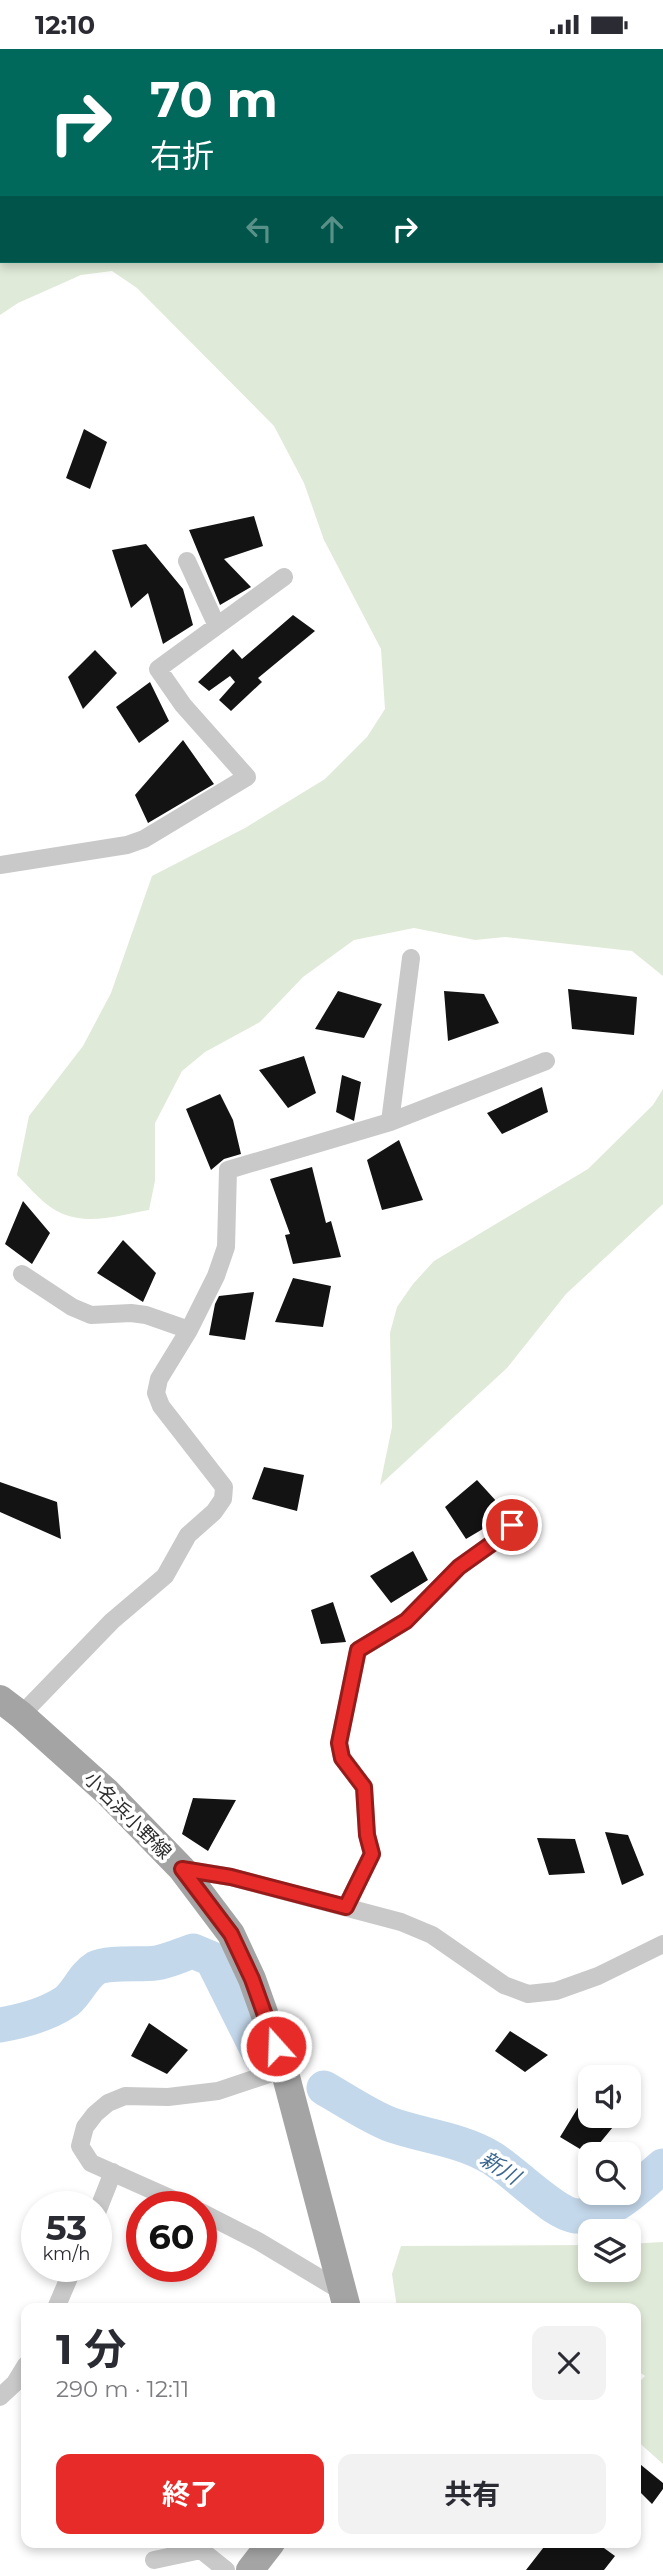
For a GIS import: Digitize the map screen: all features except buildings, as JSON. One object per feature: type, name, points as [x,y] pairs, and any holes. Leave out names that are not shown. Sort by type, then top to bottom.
[{"type":"main road","name":"小名浜小野線","points":[[11,1707],[107,1791],[182,1869],[231,1934],[252,1979],[284,2069],[345,2300]]},
{"type":"main road","points":[[250,2570],[267,2548]]},
{"type":"street","points":[[187,561],[217,625]]},
{"type":"street","points":[[0,865],[127,845],[144,839],[247,777],[183,705],[158,669],[284,577]]},
{"type":"street","points":[[390,1122],[411,958]]},
{"type":"street","points":[[11,1707],[165,1576],[188,1535],[214,1512],[223,1499],[224,1487],[161,1406],[156,1393],[159,1379],[189,1330],[216,1276],[226,1247],[228,1170],[390,1122],[546,1061]]},
{"type":"street","points":[[22,1274],[72,1307],[91,1315],[146,1315],[189,1330]]},
{"type":"street","points":[[346,1907],[372,1854],[367,1835],[364,1787],[342,1758],[339,1743],[358,1650],[406,1621],[459,1567],[494,1542],[512,1525]]},
{"type":"street","points":[[182,1869],[231,1877],[401,1921],[432,1935],[503,1985],[528,1994],[556,1991],[598,1976],[663,1944]]},
{"type":"street","points":[[155,2191],[91,2163],[80,2146],[85,2127],[108,2103],[125,2096],[168,2097],[218,2091],[284,2069]]},
{"type":"street","points":[[105,2191],[113,2172]]},
{"type":"street","points":[[217,2220],[258,2241],[345,2300]]},
{"type":"street","points":[[58,2303],[67,2282]]},
{"type":"street","points":[[0,2397],[21,2373]]},
{"type":"street","points":[[154,2560],[201,2550],[226,2570]]},
{"type":"green space","points":[[0,263],[663,263],[663,976],[632,951],[505,937],[475,940],[414,928],[354,940],[303,977],[260,1022],[205,1052],[182,1071],[155,1123],[155,1181],[149,1210],[106,1218],[73,1217],[56,1211],[44,1202],[17,1175],[29,1116],[83,1046],[111,993],[152,876],[245,828],[325,779],[367,737],[385,709],[381,649],[324,540],[304,483],[274,426],[137,288],[112,271],[81,275],[18,303],[0,315]]},
{"type":"green space","points":[[663,1089],[663,1204],[566,1294],[507,1368],[380,1485],[392,1427],[390,1333],[397,1307],[413,1284],[434,1261],[588,1169],[653,1105]]},
{"type":"green space","points":[[663,2242],[663,2464],[641,2444],[641,2380],[645,2376],[641,2373],[641,2303],[396,2303],[392,2274],[401,2246],[578,2245],[578,2282],[641,2282],[641,2243]]},
{"type":"waterway","name":"新川","points":[[0,2025],[35,2017],[59,2006],[71,1997],[96,1968],[156,1963],[193,1951],[212,1959],[261,2057]]},
{"type":"waterway","name":"新川","points":[[324,2088],[389,2124],[454,2142],[490,2157],[546,2200],[569,2214],[590,2215],[614,2205],[635,2191],[663,2166]]},
{"type":"route","points":[[276,2046],[252,1979],[231,1934],[182,1869],[231,1877],[346,1907],[372,1854],[367,1835],[364,1787],[342,1758],[339,1743],[358,1650],[406,1621],[459,1567],[494,1542],[512,1525]]}]
